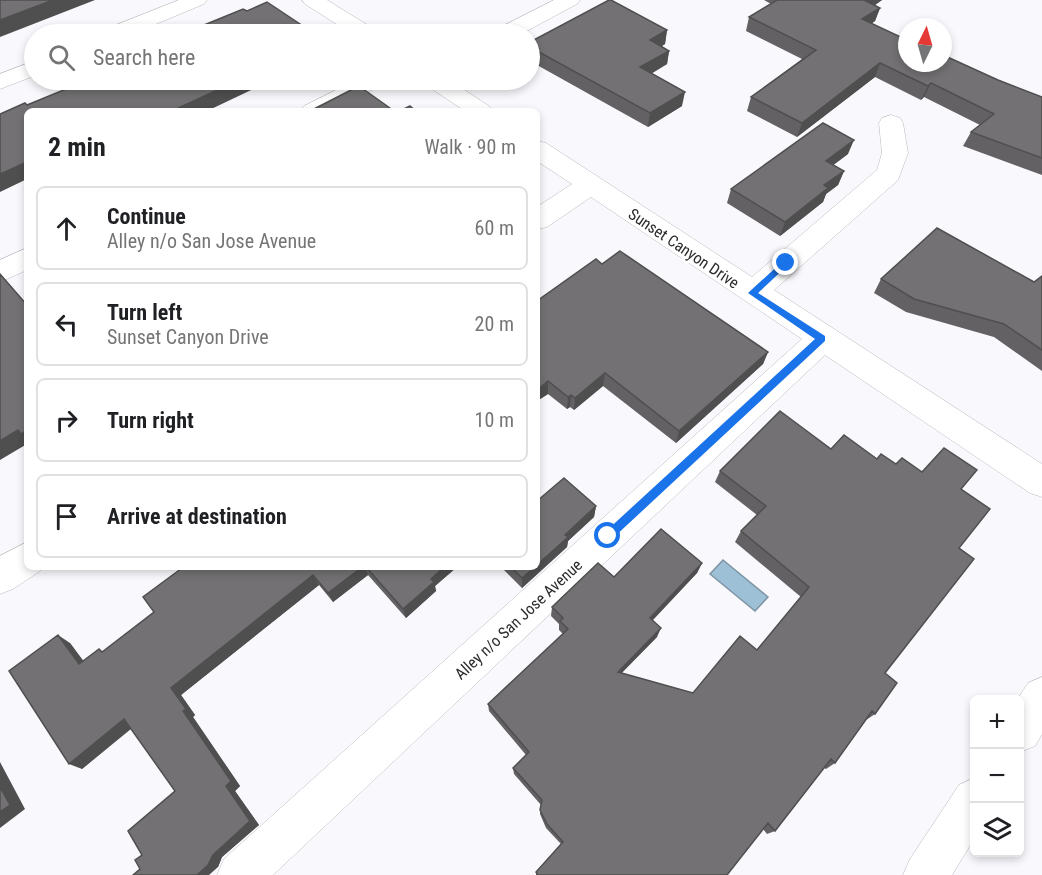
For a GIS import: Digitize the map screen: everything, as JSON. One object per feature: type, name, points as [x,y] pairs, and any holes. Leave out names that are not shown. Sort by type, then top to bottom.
[{"type":"street","points":[[138,24],[197,0]]},
{"type":"street","points":[[312,0],[350,24]]},
{"type":"street","points":[[524,24],[570,0]]},
{"type":"street","points":[[0,82],[24,72]]},
{"type":"street","points":[[318,108],[353,90]]},
{"type":"street","points":[[449,90],[476,108]]},
{"type":"street","points":[[752,293],[889,174],[895,153],[891,123]]},
{"type":"street","name":"Sunset Canyon Drive","points":[[540,151],[1042,483]]},
{"type":"street","points":[[540,218],[590,185]]},
{"type":"street","points":[[0,272],[24,260]]},
{"type":"street","name":"Alley n/o San Jose Avenue","points":[[240,875],[822,339]]},
{"type":"street","points":[[0,577],[24,561]]},
{"type":"street","points":[[1024,725],[1042,697]]},
{"type":"street","points":[[926,875],[973,803]]},
{"type":"water","points":[[723,560],[768,597],[755,611],[710,574]]},
{"type":"building","points":[[0,0],[53,0],[0,20]]},
{"type":"building","points":[[611,0],[667,30],[650,40],[669,51],[640,67],[685,92],[650,113],[540,53],[540,37]]},
{"type":"building","points":[[777,0],[868,0],[866,1],[880,8],[862,19],[898,36],[898,72],[880,63],[802,123],[751,97],[816,50],[749,17]]},
{"type":"building","points":[[267,2],[300,24],[206,24],[243,9],[247,11]]},
{"type":"building","points":[[952,59],[1042,97],[1042,158],[971,132],[994,114],[931,83],[928,86],[899,72],[952,72]]},
{"type":"building","points":[[64,90],[217,90],[178,108],[24,108],[24,163],[0,174],[0,114],[25,103],[27,105]]},
{"type":"building","points":[[351,90],[365,90],[390,108],[316,108]]},
{"type":"building","points":[[823,123],[854,140],[826,161],[844,171],[824,185],[828,188],[785,222],[731,189]]},
{"type":"building","points":[[937,228],[1034,282],[1042,276],[1042,350],[1004,324],[914,299],[881,279]]},
{"type":"building","points":[[620,251],[768,352],[679,431],[605,373],[575,398],[571,395],[568,397],[548,381],[540,388],[540,299],[596,259],[602,264]]},
{"type":"building","points":[[0,274],[24,302],[24,432],[21,434],[18,430],[0,441]]},
{"type":"building","points":[[780,411],[831,449],[844,435],[877,459],[881,454],[896,464],[902,458],[922,472],[944,448],[977,470],[961,489],[990,509],[959,548],[974,559],[885,673],[897,683],[875,714],[872,711],[835,763],[831,759],[775,831],[768,823],[727,875],[538,875],[536,872],[563,842],[547,824],[540,810],[542,800],[513,768],[529,752],[488,704],[568,629],[560,621],[563,618],[552,607],[598,563],[614,577],[661,529],[702,563],[650,618],[661,628],[618,672],[693,693],[740,636],[757,650],[809,587],[741,531],[766,506],[720,471]]},
{"type":"building","points":[[564,478],[596,506],[565,535],[568,537],[540,562],[540,498]]},
{"type":"building","points":[[179,570],[358,570],[328,593],[313,575],[171,688],[186,709],[183,711],[231,781],[226,786],[250,821],[213,855],[208,865],[197,875],[133,875],[140,869],[135,860],[142,855],[128,831],[175,791],[124,719],[69,764],[9,671],[58,635],[79,664],[99,649],[102,652],[154,612],[143,597]]},
{"type":"building","points":[[369,570],[441,570],[431,579],[434,582],[403,609]]},
{"type":"building","points":[[514,570],[531,570],[522,578]]},
{"type":"building","points":[[0,787],[10,805],[0,812]]},
{"type":"route","points":[[608,536],[822,339],[752,293],[786,263]]}]
